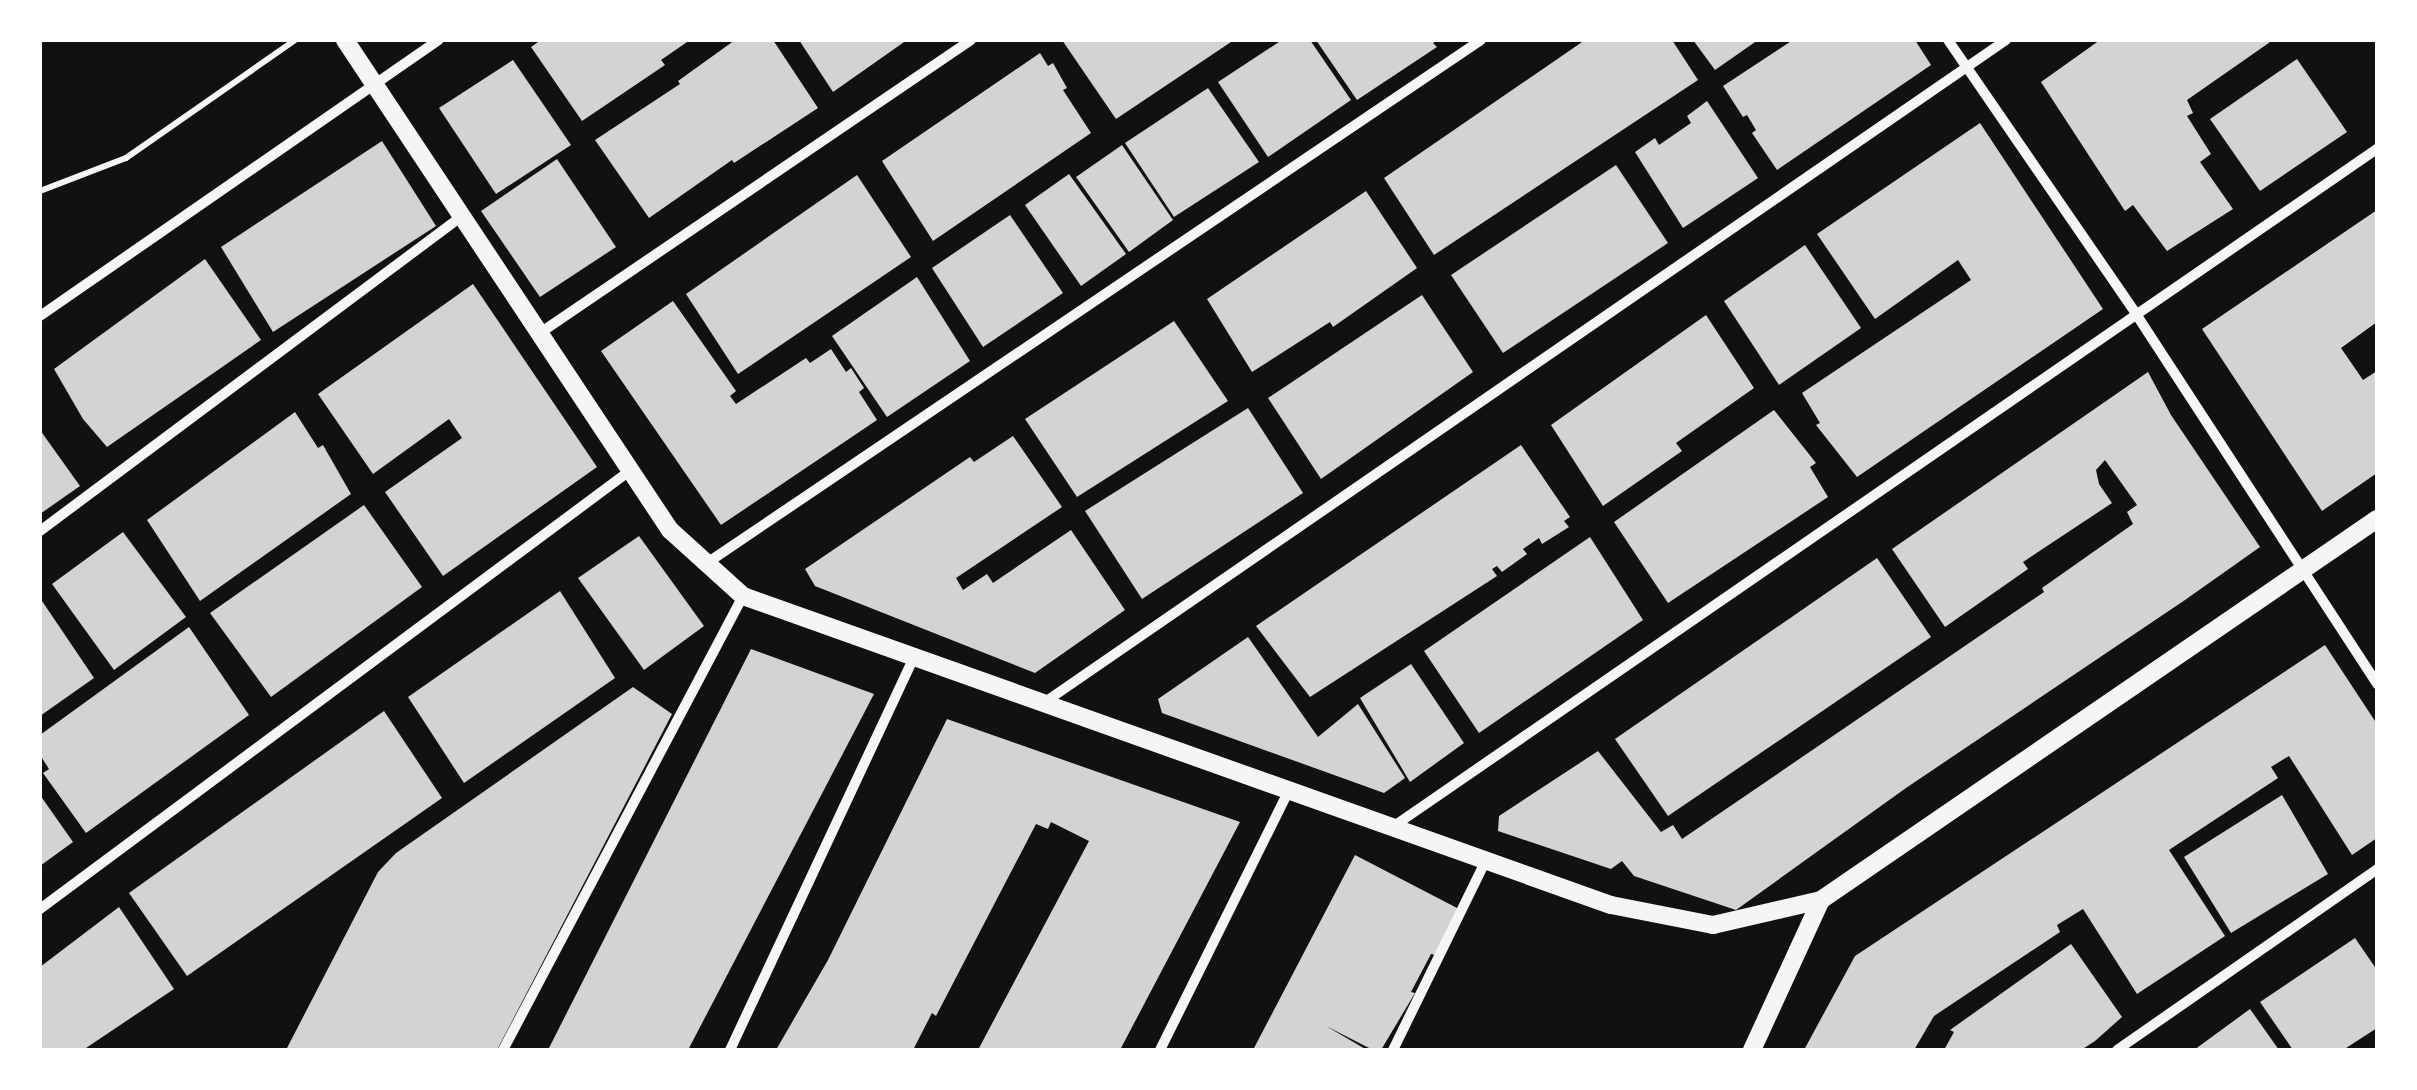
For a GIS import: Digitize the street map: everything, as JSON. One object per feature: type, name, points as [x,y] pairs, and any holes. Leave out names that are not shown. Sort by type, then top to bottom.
[{"type":"street","points":[[345,40],[670,530],[743,596],[1611,904],[1714,924],[1821,900],[2377,519]]},
{"type":"street","points":[[40,316],[439,40]]},
{"type":"street","points":[[540,333],[971,40]]},
{"type":"street","points":[[707,563],[1481,40]]},
{"type":"street","points":[[1948,40],[2136,314],[2377,684]]},
{"type":"street","points":[[1044,703],[2006,40]]},
{"type":"street","points":[[1393,827],[2377,149]]},
{"type":"street","points":[[40,530],[462,216]]},
{"type":"street","points":[[40,908],[631,470]]},
{"type":"street","points":[[503,1050],[743,596]]},
{"type":"street","points":[[730,1050],[914,656]]},
{"type":"street","points":[[1160,1050],[1290,790]]},
{"type":"street","points":[[1393,1050],[1486,860]]},
{"type":"street","points":[[2118,1050],[2377,869]]},
{"type":"street","points":[[1752,1050],[1821,900]]},
{"type":"path","points":[[40,191],[126,158],[295,40]]},
{"type":"building","points":[[541,40],[690,40],[661,60],[665,65],[582,121],[531,47]]},
{"type":"building","points":[[735,40],[773,40],[818,108],[734,163],[732,160],[649,218],[595,140],[680,84],[678,81]]},
{"type":"building","points":[[799,40],[907,40],[833,92]]},
{"type":"building","points":[[1062,40],[1234,40],[1116,119]]},
{"type":"building","points":[[1282,40],[1310,40],[1351,100],[1268,157],[1218,82]]},
{"type":"building","points":[[1316,40],[1438,40],[1433,43],[1437,47],[1357,100]]},
{"type":"building","points":[[1585,40],[1672,40],[1698,80],[1434,255],[1384,178]]},
{"type":"building","points":[[1693,40],[1758,40],[1715,70]]},
{"type":"building","points":[[1793,40],[1915,40],[1931,65],[1777,170],[1752,133],[1756,130],[1747,115],[1743,117],[1723,86]]},
{"type":"building","points":[[2100,40],[2273,40],[2187,100],[2193,113],[2187,116],[2211,154],[2200,162],[2233,209],[2167,251],[2133,205],[2125,211],[2041,82]]},
{"type":"building","points":[[1040,53],[1048,66],[1053,63],[1067,88],[1063,90],[1091,133],[933,241],[882,161]]},
{"type":"building","points":[[2297,59],[2347,132],[2260,191],[2210,119]]},
{"type":"building","points":[[513,60],[571,145],[496,194],[439,108]]},
{"type":"building","points":[[1208,88],[1259,162],[1174,217],[1125,143]]},
{"type":"building","points":[[1707,101],[1758,178],[1683,228],[1635,152],[1655,138],[1659,145],[1691,123],[1687,116]]},
{"type":"building","points":[[1980,123],[2103,309],[1857,477],[1816,425],[1820,423],[1802,393],[1971,280],[1958,260],[1875,319],[1817,234]]},
{"type":"building","points":[[382,141],[436,226],[273,332],[221,247]]},
{"type":"building","points":[[1122,145],[1173,220],[1129,252],[1076,177]]},
{"type":"building","points":[[557,159],[616,247],[540,297],[481,211]]},
{"type":"building","points":[[1616,165],[1668,243],[1503,353],[1451,275]]},
{"type":"building","points":[[1069,174],[1126,254],[1081,286],[1025,205]]},
{"type":"building","points":[[857,175],[911,257],[738,374],[686,294]]},
{"type":"building","points":[[1366,191],[1417,268],[1333,327],[1330,322],[1252,372],[1207,299]]},
{"type":"building","points":[[2377,210],[2377,322],[2341,348],[2363,380],[2377,371],[2377,473],[2322,511],[2202,329]]},
{"type":"building","points":[[1010,215],[1063,293],[983,347],[932,268]]},
{"type":"building","points":[[1805,245],[1861,328],[1779,385],[1724,301]]},
{"type":"building","points":[[205,259],[261,340],[107,447],[83,419],[54,369]]},
{"type":"building","points":[[917,277],[970,361],[887,417],[832,336]]},
{"type":"building","points":[[473,284],[597,467],[443,576],[385,492],[462,438],[449,419],[373,474],[318,394]]},
{"type":"building","points":[[1422,295],[1473,372],[1321,479],[1268,398]]},
{"type":"building","points":[[673,301],[736,391],[730,396],[736,404],[806,358],[810,363],[831,349],[846,372],[851,368],[864,388],[859,392],[877,420],[721,525],[601,351]]},
{"type":"building","points":[[1706,315],[1754,388],[1676,443],[1682,451],[1603,506],[1551,425]]},
{"type":"building","points":[[1174,321],[1228,401],[1077,497],[1025,419]]},
{"type":"building","points":[[2148,372],[2171,415],[2260,547],[2185,600],[1906,788],[1736,910],[1634,876],[1622,861],[1611,869],[1498,831],[1499,816],[1598,751],[1661,832],[1673,825],[1682,839],[2044,592],[2042,588],[2133,524],[2127,512],[2137,505],[2105,460],[2096,470],[2099,484],[2112,503],[2023,562],[2028,569],[1945,627],[1892,549]]},
{"type":"building","points":[[1248,408],[1303,493],[1142,599],[1085,511]]},
{"type":"building","points":[[1774,410],[1816,463],[1810,467],[1828,497],[1668,603],[1614,522]]},
{"type":"building","points":[[295,412],[318,448],[323,445],[351,494],[200,601],[147,520]]},
{"type":"building","points":[[40,430],[80,486],[40,514]]},
{"type":"building","points":[[1013,436],[1062,507],[956,578],[963,590],[987,574],[993,583],[1071,530],[1125,610],[1035,673],[815,586],[805,569],[970,457],[974,462]]},
{"type":"building","points":[[1521,445],[1570,517],[1564,521],[1569,527],[1542,544],[1539,538],[1523,549],[1527,554],[1502,572],[1497,566],[1492,569],[1497,576],[1310,697],[1256,626]]},
{"type":"building","points":[[364,505],[422,587],[271,697],[210,613]]},
{"type":"building","points":[[123,532],[186,617],[114,670],[52,584]]},
{"type":"building","points":[[639,536],[704,626],[644,670],[578,578]]},
{"type":"building","points":[[1590,537],[1643,620],[1479,733],[1424,651]]},
{"type":"building","points":[[1877,558],[1931,637],[1668,816],[1615,739]]},
{"type":"building","points":[[560,591],[615,678],[464,783],[408,697]]},
{"type":"building","points":[[40,598],[94,678],[40,716]]},
{"type":"building","points":[[189,627],[249,715],[86,833],[43,773],[49,769],[40,755],[40,735]]},
{"type":"building","points":[[1248,637],[1318,737],[1358,704],[1405,778],[1384,793],[1162,713],[1158,699]]},
{"type":"building","points":[[2325,645],[2377,724],[2377,838],[2352,855],[2289,756],[2271,767],[2278,778],[2169,850],[2225,936],[2137,994],[2083,909],[2057,925],[2060,932],[1934,1016],[1914,1050],[1804,1050],[1855,956]]},
{"type":"building","points":[[751,649],[874,694],[688,1050],[548,1050]]},
{"type":"building","points":[[1411,664],[1464,743],[1410,782],[1360,698]]},
{"type":"building","points":[[633,687],[672,714],[497,1050],[286,1050],[378,872],[396,853]]},
{"type":"building","points":[[384,711],[442,798],[187,976],[129,893]]},
{"type":"building","points":[[947,719],[1240,822],[1120,1050],[978,1050],[1089,841],[1051,822],[1048,829],[1036,824],[936,1016],[932,1013],[913,1050],[776,1050],[828,960]]},
{"type":"building","points":[[40,795],[73,842],[40,866]]},
{"type":"building","points":[[2282,795],[2328,874],[2231,933],[2184,857]]},
{"type":"building","points":[[1355,855],[1459,909],[1435,955],[1431,954],[1411,992],[1415,993],[1381,1050],[1373,1050],[1326,1026],[1367,1050],[1253,1050]]},
{"type":"building","points":[[119,907],[174,989],[83,1050],[40,1050],[40,967]]},
{"type":"building","points":[[2355,938],[2377,970],[2377,1028],[2343,1050],[2293,1050],[2260,1002]]},
{"type":"building","points":[[2071,944],[2122,1017],[2095,1041],[2081,1050],[1944,1050],[1954,1032],[1950,1030]]},
{"type":"building","points":[[2250,1009],[2279,1050],[2194,1050]]}]
